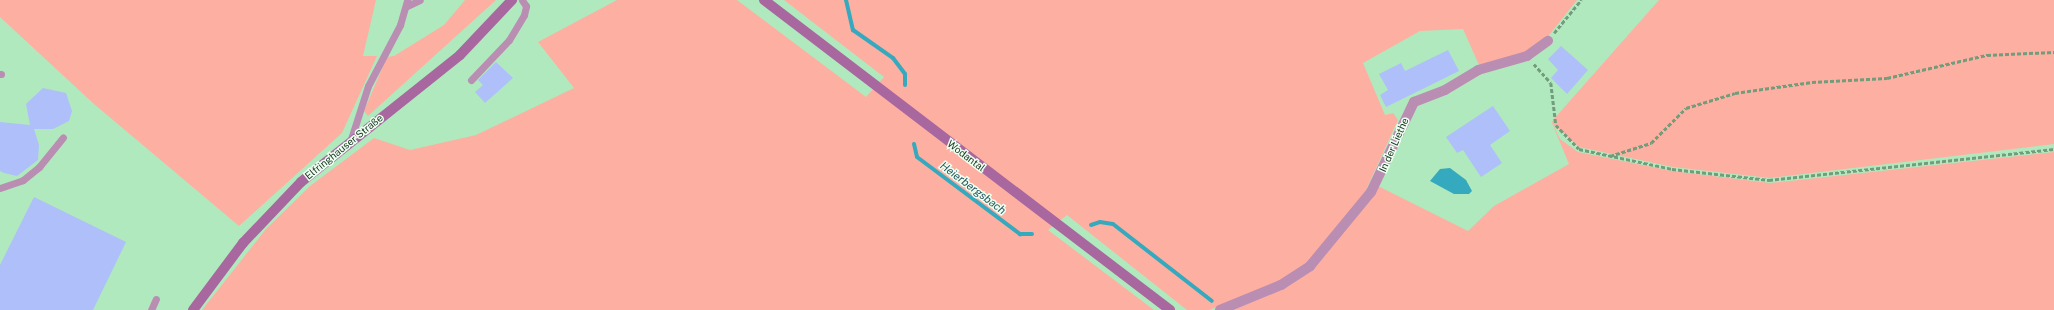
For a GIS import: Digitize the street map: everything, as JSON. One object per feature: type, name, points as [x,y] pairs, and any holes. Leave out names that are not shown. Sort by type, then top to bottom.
[{"type":"main road","name":"Elfringhauser Straße","points":[[193,310],[243,243],[276,207],[350,143],[460,55],[512,0]]},
{"type":"main road","name":"Wodantal","points":[[764,0],[1170,310]]},
{"type":"street","name":"In der Liethe","points":[[1220,310],[1281,285],[1310,266],[1371,192],[1414,102],[1445,90],[1478,70],[1528,56],[1548,41]]},
{"type":"lane","points":[[350,143],[368,86],[407,3],[420,0]]},
{"type":"lane","points":[[471,80],[509,40],[524,15],[526,6],[522,0]]},
{"type":"lane","points":[[0,188],[23,180],[39,167],[63,137]]},
{"type":"lane","points":[[151,310],[156,299]]},
{"type":"path","points":[[1548,41],[1581,0]]},
{"type":"path","points":[[1609,156],[1651,143],[1686,108],[1735,93],[1812,82],[1887,78],[1987,55],[2054,52]]},
{"type":"path","points":[[1528,56],[1550,83],[1556,125],[1565,139],[1579,149],[1672,170],[1770,180],[2054,149]]},
{"type":"shaded area","points":[[0,0],[376,0],[363,56],[377,56],[342,133],[239,226],[94,104],[0,17]]},
{"type":"shaded area","points":[[465,0],[496,0],[368,116],[364,111],[387,57],[394,56],[444,25]]},
{"type":"shaded area","points":[[617,0],[737,0],[866,97],[884,77],[784,0],[1577,0],[1546,39],[1526,53],[1479,65],[1463,29],[1420,31],[1363,63],[1385,115],[1393,113],[1398,120],[1361,201],[1306,264],[1282,281],[1209,310],[1187,310],[1067,215],[1048,230],[1154,310],[202,310],[266,229],[310,186],[374,138],[410,150],[476,135],[574,88],[538,42]]},
{"type":"shaded area","points":[[1659,0],[2054,0],[2054,144],[1770,178],[1673,167],[1579,147],[1553,124],[1560,139],[1578,152],[1672,171],[1770,183],[2054,152],[2054,310],[1231,310],[1285,286],[1378,186],[1468,231],[1494,206],[1569,164],[1552,123],[1553,120]]},
{"type":"water","points":[[1450,168],[1466,180],[1472,191],[1469,194],[1454,194],[1430,181],[1440,169]]},
{"type":"building","points":[[1561,46],[1588,70],[1567,94],[1551,78],[1558,70],[1548,59]]},
{"type":"building","points":[[1448,50],[1459,71],[1386,107],[1380,95],[1388,90],[1379,74],[1401,63],[1405,71]]},
{"type":"building","points":[[496,62],[513,78],[485,103],[475,92],[483,85],[478,80]]},
{"type":"building","points":[[43,88],[66,93],[72,111],[69,121],[53,129],[34,129],[39,145],[38,160],[17,176],[4,173],[0,171],[0,122],[30,125],[26,104]]},
{"type":"building","points":[[1493,106],[1510,131],[1490,145],[1502,163],[1481,177],[1463,150],[1457,153],[1446,137]]},
{"type":"building","points":[[34,197],[126,242],[93,310],[0,310],[0,265]]},
{"type":"waterway","name":"Heierbergsbach","points":[[846,0],[853,30],[893,58],[905,74],[905,85]]},
{"type":"waterway","name":"Heierbergsbach","points":[[914,144],[917,157],[1020,234],[1032,234]]},
{"type":"waterway","name":"Heierbergsbach","points":[[1091,225],[1100,222],[1113,224],[1212,301]]}]
